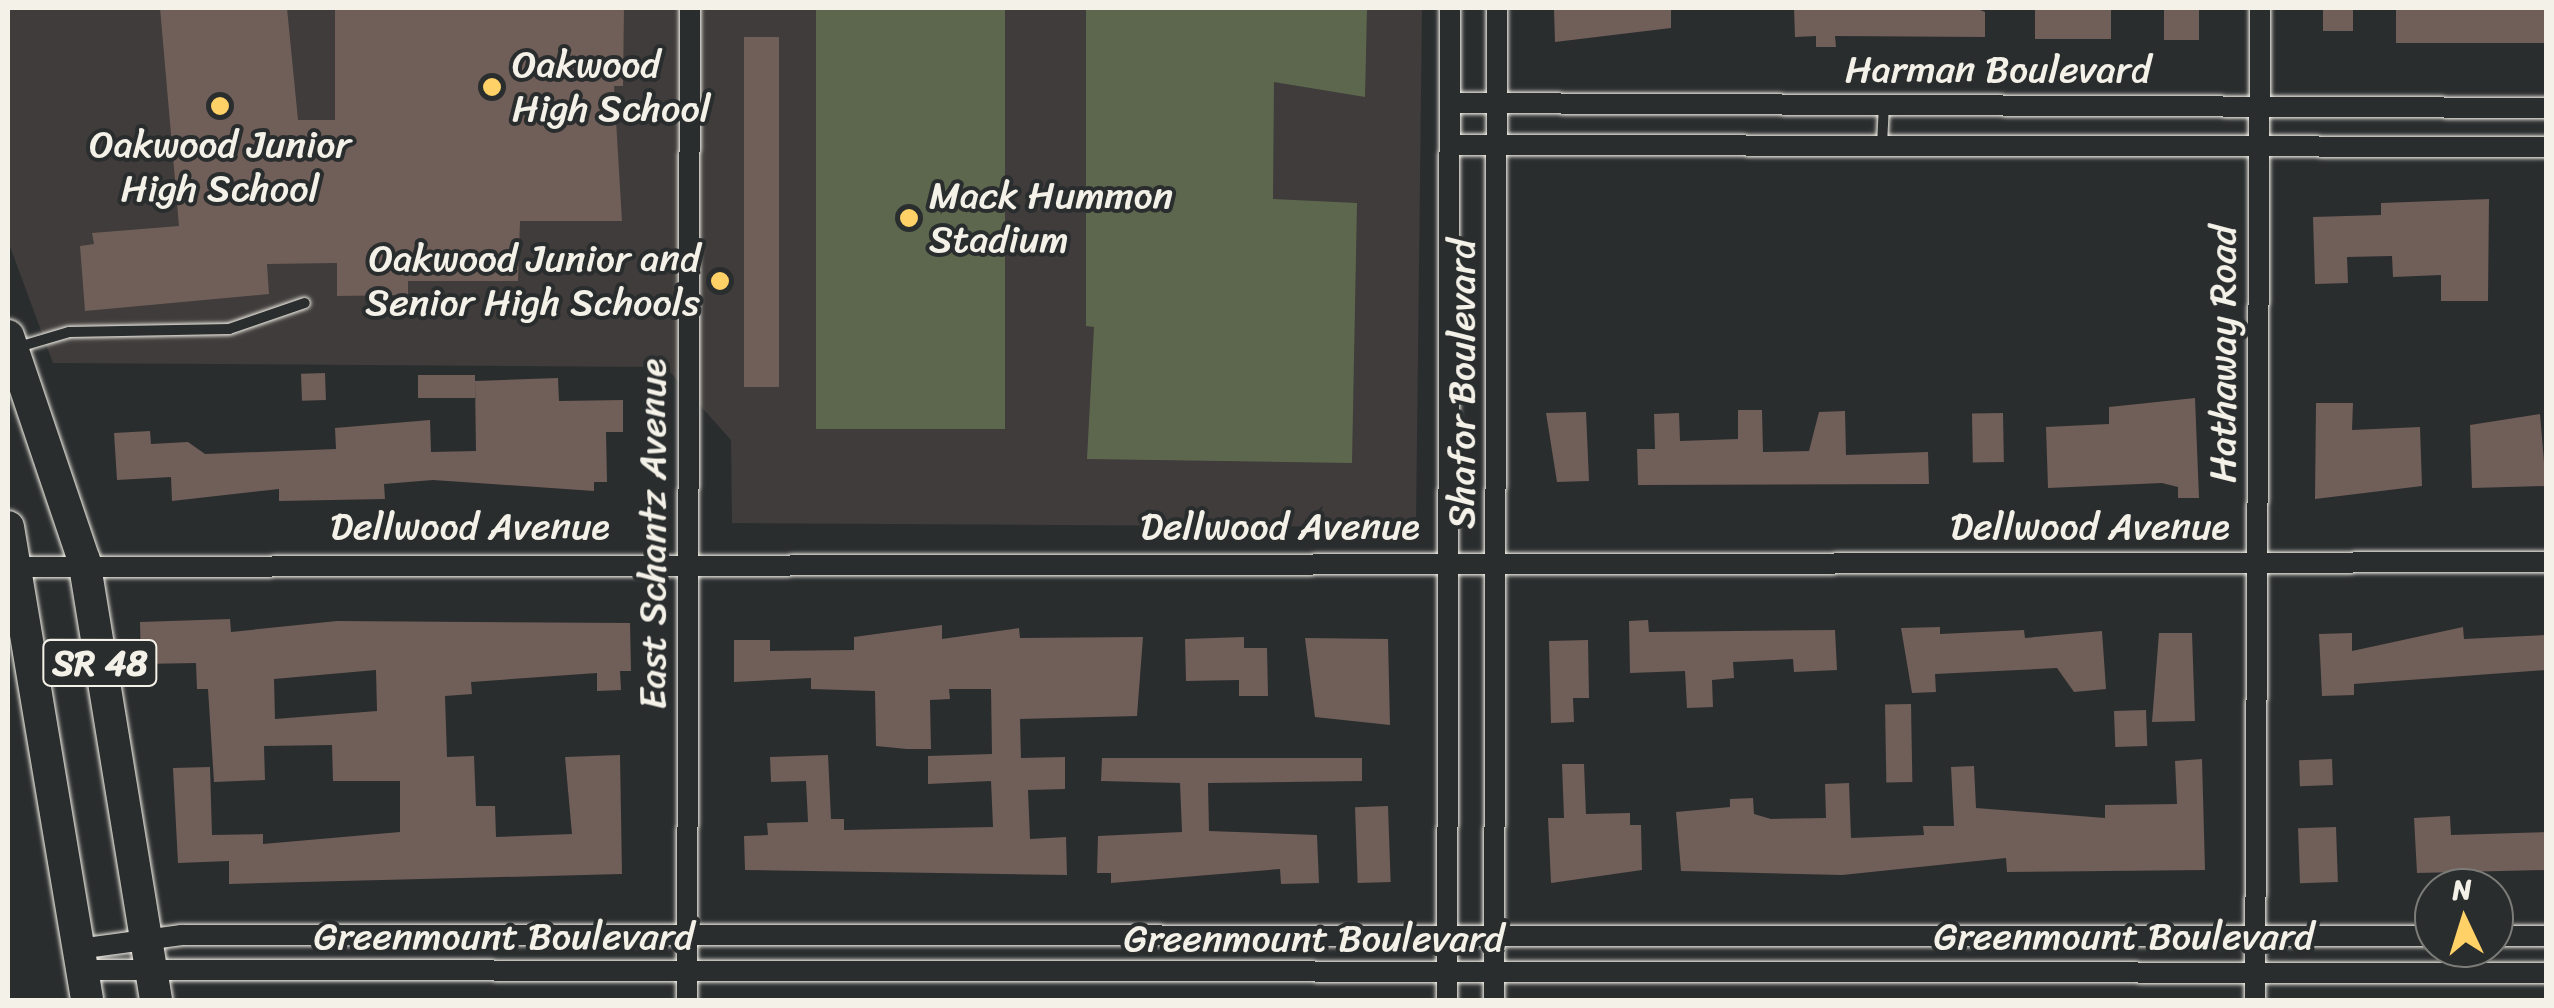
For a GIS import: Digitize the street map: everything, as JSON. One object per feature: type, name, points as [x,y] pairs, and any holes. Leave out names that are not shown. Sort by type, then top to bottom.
[{"type":"main road","name":"SR 48","points":[[11,342],[84,560],[156,1000]]},
{"type":"main road","name":"SR 48","points":[[8,527],[82,974]]},
{"type":"street","name":"East Schantz Avenue","points":[[687,1000],[690,8]]},
{"type":"street","name":"Shafor Boulevard","points":[[1448,1000],[1450,8]]},
{"type":"street","name":"Shafor Boulevard","points":[[1494,1000],[1498,8]]},
{"type":"street","name":"Hathaway Road","points":[[2255,1000],[2260,8]]},
{"type":"street","name":"Harman Boulevard","points":[[1450,102],[2546,108]]},
{"type":"street","name":"Harman Boulevard","points":[[1450,146],[2546,147]]},
{"type":"street","name":"Dellwood Avenue","points":[[14,567],[84,560],[2546,562]]},
{"type":"street","name":"Greenmount Boulevard","points":[[82,974],[147,953],[688,939],[2414,936]]},
{"type":"street","points":[[2514,936],[2546,936]]},
{"type":"street","name":"Greenmount Boulevard","points":[[82,974],[147,953],[688,972],[2546,973]]},
{"type":"lane","points":[[1882,146],[1884,104]]},
{"type":"lane","points":[[11,342],[69,332],[229,329],[305,303]]},
{"type":"shaded area","name":"Oakwood Junior and Senior High Schools","points":[[8,8],[1422,8],[1416,527],[732,523],[731,440],[671,373],[653,367],[53,363],[8,241]]},
{"type":"green space","name":"Mack Hummon Stadium","points":[[816,8],[1005,8],[1005,429],[816,429]]},
{"type":"green space","points":[[1086,8],[1367,8],[1365,97],[1274,82],[1273,199],[1357,203],[1352,463],[1087,459],[1094,327],[1086,326]]},
{"type":"building","points":[[160,8],[287,8],[298,120],[335,120],[335,8],[624,8],[623,86],[614,86],[622,221],[520,221],[518,281],[408,281],[408,295],[337,296],[337,263],[267,264],[269,294],[85,311],[80,246],[94,244],[92,233],[179,226]]},
{"type":"building","points":[[1671,8],[1671,28],[1555,42],[1554,9]]},
{"type":"building","points":[[1794,8],[1975,8],[1985,12],[1985,37],[1835,36],[1836,47],[1816,47],[1816,36],[1795,37]]},
{"type":"building","points":[[2035,8],[2111,8],[2111,39],[2035,39]]},
{"type":"building","points":[[2164,8],[2199,8],[2199,40],[2164,40]]},
{"type":"building","points":[[2323,8],[2353,8],[2353,31],[2323,31]]},
{"type":"building","points":[[2396,8],[2546,8],[2546,43],[2396,43]]},
{"type":"building","points":[[744,37],[779,37],[779,387],[744,387]]},
{"type":"building","points":[[2489,199],[2488,301],[2441,301],[2441,275],[2393,277],[2392,256],[2347,257],[2348,283],[2315,284],[2313,217],[2381,215],[2381,203]]},
{"type":"building","points":[[325,373],[326,400],[302,401],[301,374]]},
{"type":"building","points":[[418,375],[475,375],[475,398],[418,398]]},
{"type":"building","points":[[558,378],[559,401],[623,400],[623,432],[606,432],[607,482],[594,482],[594,491],[433,480],[384,484],[385,499],[279,501],[279,489],[172,501],[171,477],[117,480],[114,433],[150,431],[151,444],[188,442],[205,454],[336,449],[335,428],[430,420],[431,452],[476,451],[475,381]]},
{"type":"building","points":[[2195,398],[2199,498],[2178,498],[2178,487],[2162,483],[2048,488],[2046,427],[2109,424],[2109,407]]},
{"type":"building","points":[[2316,403],[2353,403],[2352,430],[2420,427],[2422,486],[2315,499]]},
{"type":"building","points":[[1738,410],[1762,410],[1763,452],[1809,451],[1819,412],[1845,411],[1846,455],[1928,452],[1929,484],[1638,485],[1637,449],[1655,449],[1654,414],[1679,413],[1680,441],[1738,439]]},
{"type":"building","points":[[1586,412],[1589,481],[1557,482],[1546,413]]},
{"type":"building","points":[[2003,413],[2004,462],[1973,463],[1972,414]]},
{"type":"building","points":[[2540,414],[2546,486],[2472,488],[2470,425]]},
{"type":"building","points":[[230,619],[231,632],[337,621],[630,623],[631,671],[620,671],[621,690],[597,691],[597,673],[471,682],[472,694],[445,696],[447,757],[474,756],[476,806],[495,806],[496,837],[572,834],[565,757],[620,755],[622,874],[229,884],[229,861],[178,863],[173,768],[210,767],[212,835],[263,834],[263,844],[400,832],[400,781],[333,781],[332,745],[264,746],[265,780],[214,782],[208,689],[197,689],[196,663],[141,664],[140,622]],"holes":[[[376,670],[377,711],[275,719],[274,679]]]},
{"type":"building","points":[[1648,620],[1649,632],[1835,630],[1837,670],[1794,672],[1793,659],[1733,662],[1734,678],[1712,680],[1713,707],[1687,708],[1685,671],[1630,673],[1629,621]]},
{"type":"building","points":[[942,625],[942,639],[1019,628],[1020,638],[1143,637],[1137,716],[1020,719],[1021,758],[1065,757],[1065,789],[1028,790],[1030,839],[1066,837],[1067,875],[745,870],[744,836],[768,835],[767,823],[808,822],[806,781],[771,782],[770,757],[828,755],[831,819],[844,819],[844,830],[993,827],[991,781],[928,784],[928,756],[992,754],[991,689],[949,689],[950,699],[930,700],[931,749],[907,749],[876,746],[875,691],[811,689],[811,678],[734,682],[734,640],[770,640],[770,651],[854,650],[854,637]]},
{"type":"building","points":[[1940,627],[1940,634],[2024,630],[2025,638],[2102,631],[2106,689],[2074,692],[2057,668],[1935,674],[1936,692],[1912,693],[1901,628]]},
{"type":"building","points":[[2463,627],[2464,639],[2546,635],[2546,670],[2354,684],[2354,695],[2322,696],[2319,634],[2352,633],[2352,651]]},
{"type":"building","points":[[2159,633],[2192,633],[2195,721],[2152,722]]},
{"type":"building","points":[[1244,637],[1244,648],[1267,648],[1268,696],[1239,696],[1239,680],[1186,681],[1185,639]]},
{"type":"building","points":[[1305,638],[1388,639],[1390,725],[1315,717]]},
{"type":"building","points":[[1588,640],[1589,698],[1573,698],[1574,722],[1551,723],[1549,641]]},
{"type":"building","points":[[1885,704],[1911,704],[1912,782],[1886,782]]},
{"type":"building","points":[[2146,710],[2147,746],[2115,747],[2114,711]]},
{"type":"building","points":[[1102,758],[1362,758],[1362,781],[1208,783],[1209,831],[1317,835],[1319,883],[1281,884],[1280,869],[1111,883],[1111,873],[1097,873],[1098,836],[1182,832],[1180,783],[1101,781]]},
{"type":"building","points":[[2202,759],[2205,870],[2007,872],[2006,858],[1842,875],[1681,871],[1676,812],[1730,807],[1730,799],[1753,798],[1754,814],[1771,819],[1826,818],[1825,784],[1849,783],[1851,838],[1924,835],[1923,826],[1954,826],[1951,767],[1974,766],[1976,808],[2105,818],[2105,805],[2177,804],[2175,761]]},
{"type":"building","points":[[2332,759],[2333,785],[2300,786],[2299,760]]},
{"type":"building","points":[[1562,764],[1584,764],[1586,814],[1630,813],[1630,825],[1641,825],[1642,870],[1551,883],[1548,818],[1564,818]]},
{"type":"building","points":[[1388,806],[1391,882],[1358,883],[1355,807]]},
{"type":"building","points":[[2450,816],[2451,835],[2546,832],[2546,870],[2417,868],[2414,818]]},
{"type":"building","points":[[2336,827],[2338,882],[2300,883],[2298,828]]},
{"type":"place","name":"Oakwood High School","points":[[492,87]]},
{"type":"place","name":"Oakwood Junior High School","points":[[220,106]]},
{"type":"place","name":"Mack Hummon Stadium","points":[[909,218]]},
{"type":"place","name":"Oakwood Junior and Senior High Schools","points":[[720,281]]}]
